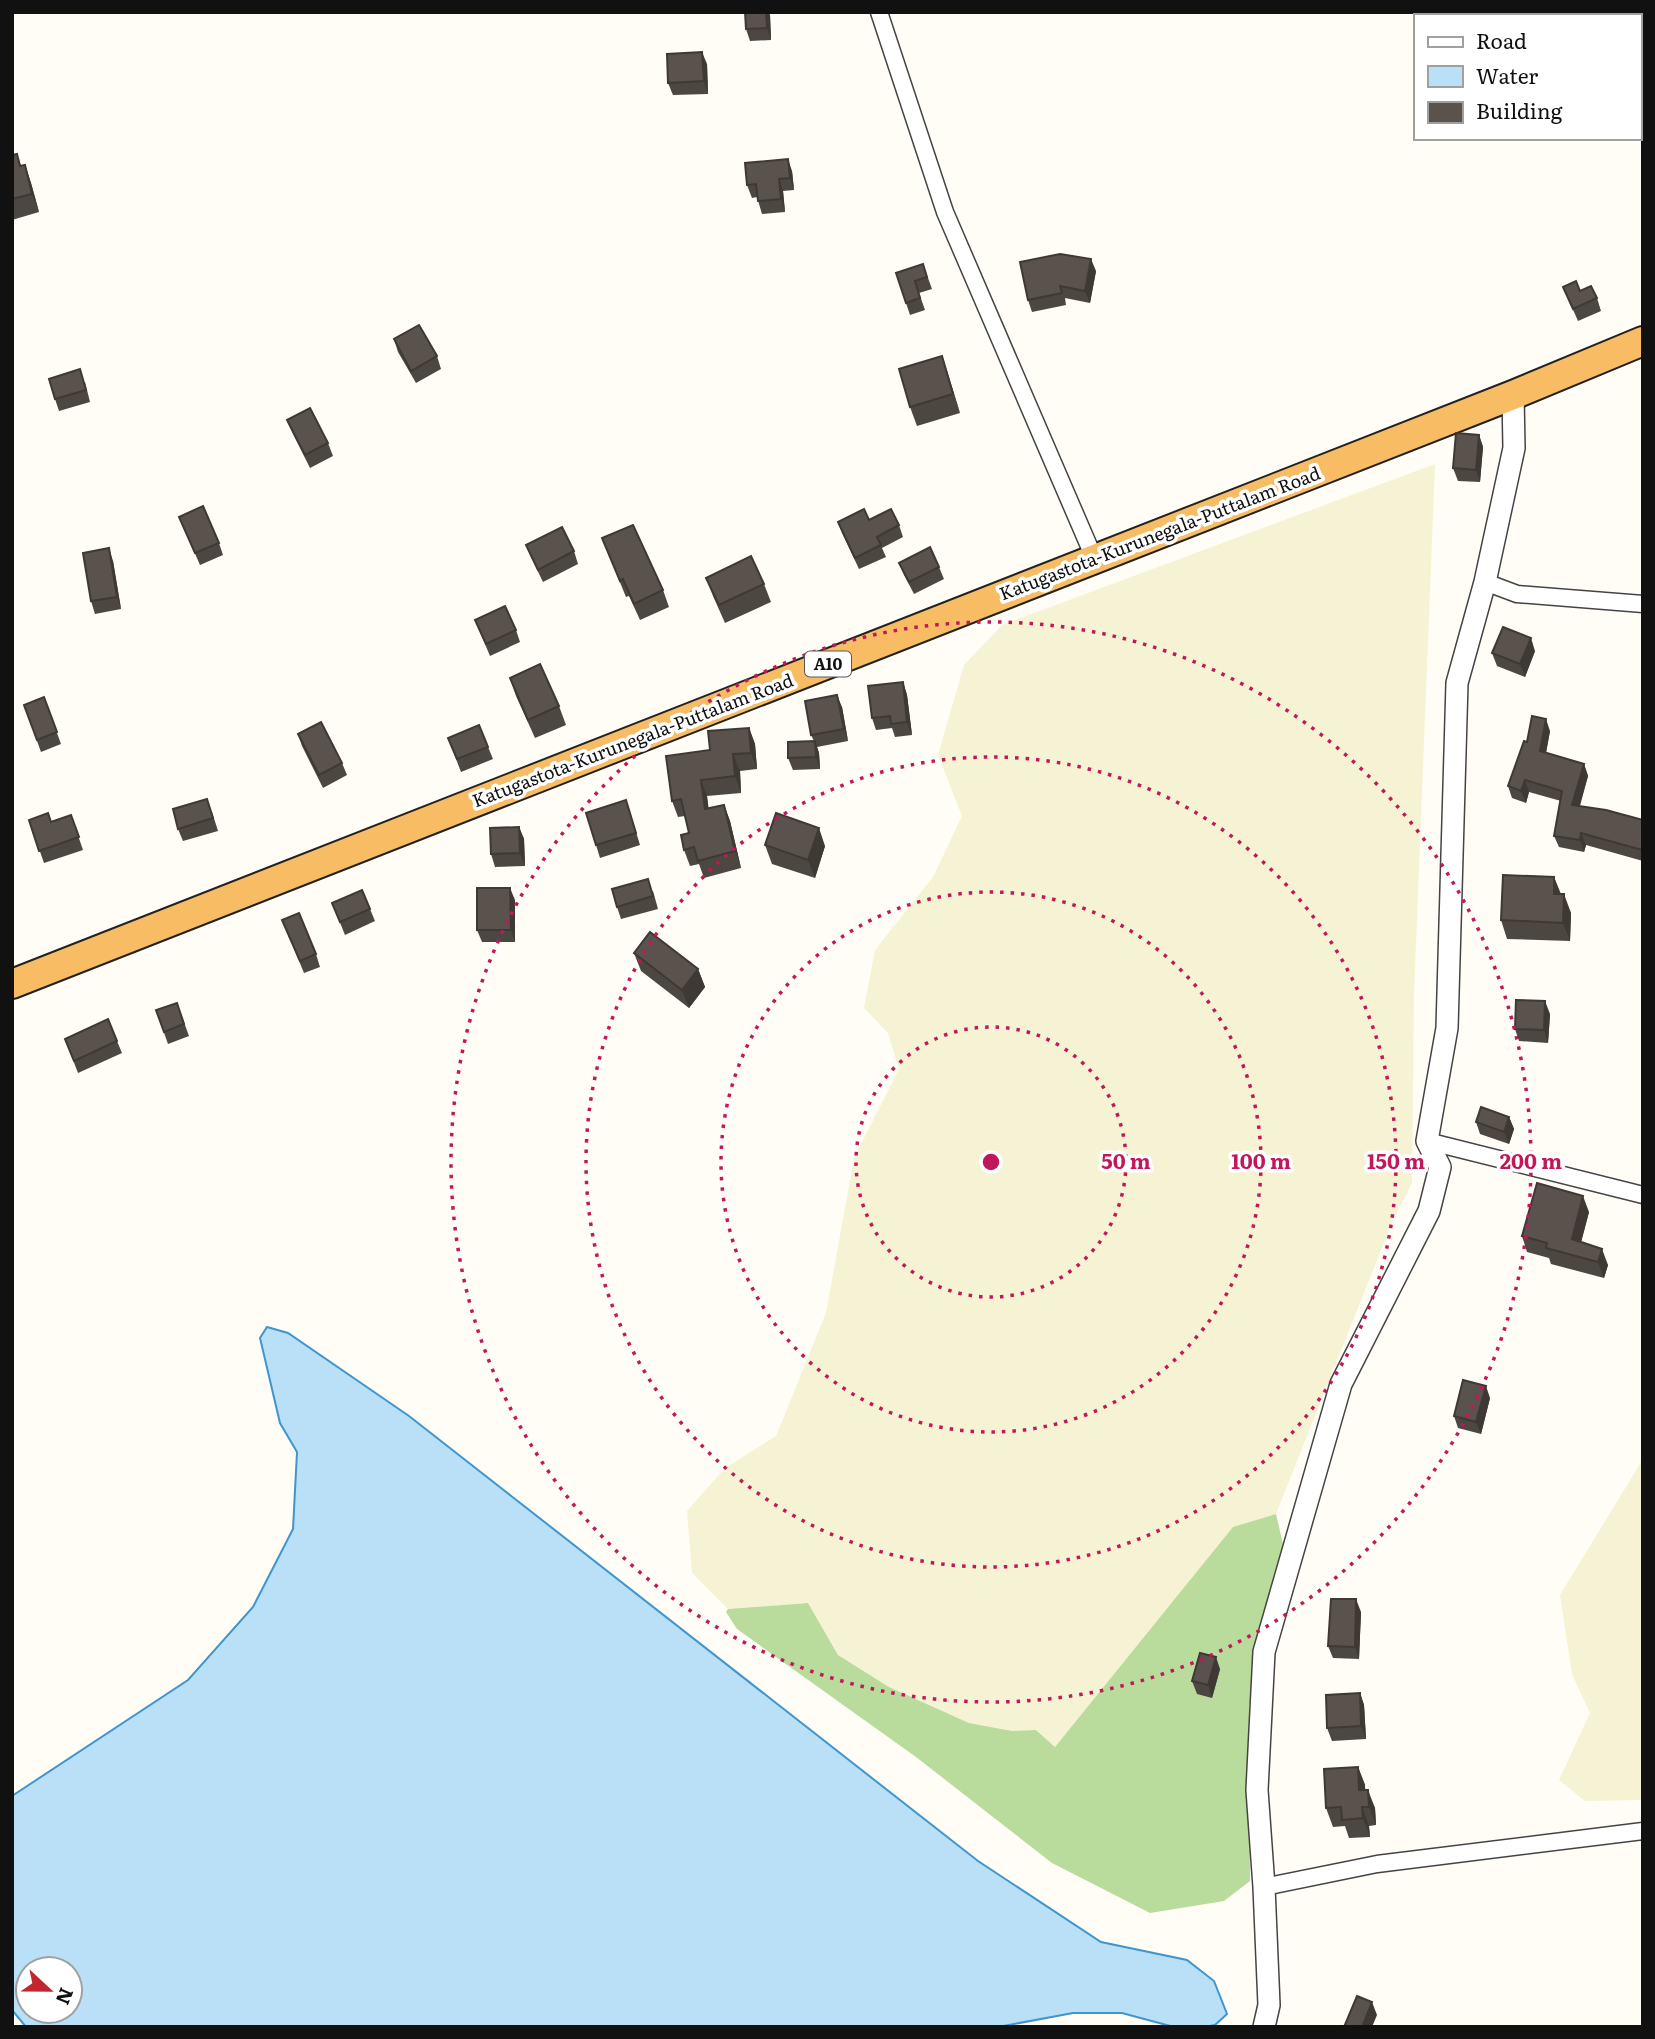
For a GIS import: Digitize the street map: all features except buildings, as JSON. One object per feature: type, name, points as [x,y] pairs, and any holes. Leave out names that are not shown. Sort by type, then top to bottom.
[{"type":"highway","name":"Katugastota-Kurunegala-Puttalam Road","points":[[12,984],[1095,560],[1643,341]]},
{"type":"street","points":[[879,12],[945,212],[1095,560]]},
{"type":"street","points":[[1264,2027],[1269,2005],[1257,1790],[1264,1652],[1340,1384],[1429,1211],[1440,1167],[1427,1141],[1447,1028],[1457,684],[1485,582],[1514,448],[1513,395]]},
{"type":"street","points":[[1485,582],[1517,594],[1643,604]]},
{"type":"street","points":[[1427,1141],[1643,1195]]},
{"type":"street","points":[[1264,1886],[1377,1864],[1643,1831]]},
{"type":"shaded area","points":[[1435,464],[1414,995],[1412,1183],[1393,1220],[1276,1514],[1233,1528],[1055,1747],[1036,1730],[1012,1731],[969,1723],[889,1687],[838,1655],[808,1603],[728,1609],[692,1573],[687,1511],[725,1468],[776,1436],[826,1313],[854,1158],[899,1069],[888,1033],[864,1008],[875,950],[933,877],[962,816],[938,755],[964,665],[1002,625]]},
{"type":"shaded area","points":[[1643,1459],[1643,1800],[1585,1801],[1559,1780],[1590,1713],[1572,1674],[1560,1595]]},
{"type":"green space","points":[[1276,1514],[1283,1544],[1249,1708],[1250,1881],[1224,1901],[1150,1913],[1052,1863],[916,1757],[737,1629],[726,1612],[728,1609],[808,1603],[838,1655],[889,1687],[969,1723],[1012,1731],[1036,1730],[1055,1747],[1233,1527]]},
{"type":"water","points":[[267,1327],[288,1333],[409,1416],[978,1861],[1101,1942],[1187,1960],[1214,1981],[1227,2014],[1215,2025],[1204,2027],[1174,2027],[1122,2013],[1073,2013],[998,2027],[26,2027],[24,2025],[84,2025],[84,1955],[14,1955],[14,2012],[12,2010],[12,1796],[188,1680],[253,1607],[293,1529],[297,1452],[280,1423],[260,1338]]}]
